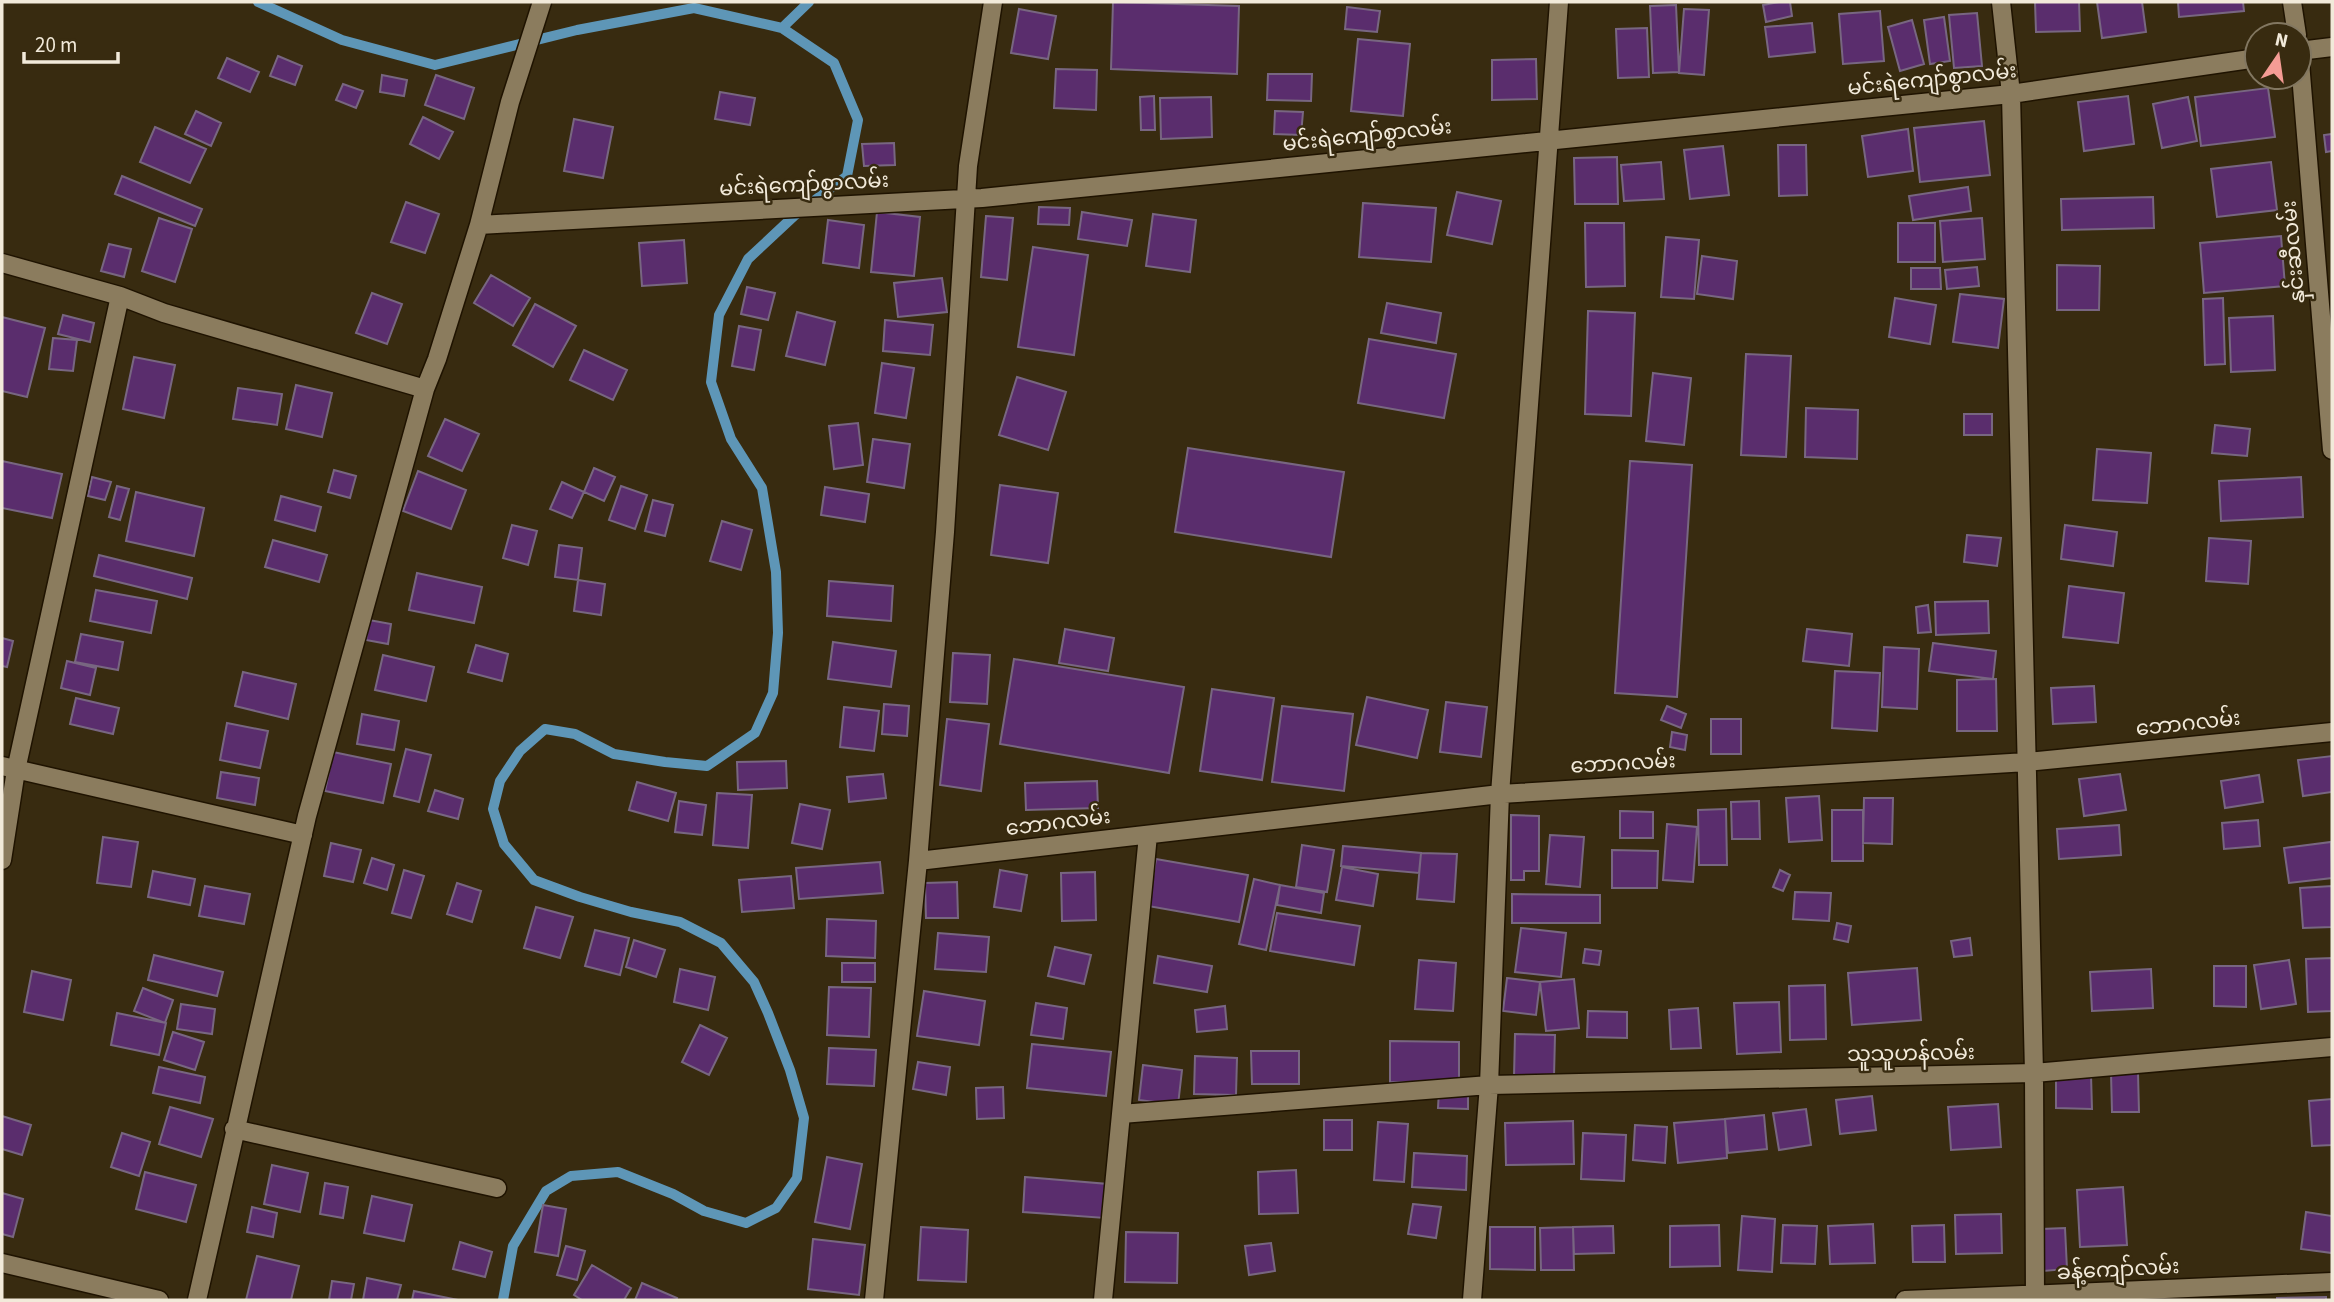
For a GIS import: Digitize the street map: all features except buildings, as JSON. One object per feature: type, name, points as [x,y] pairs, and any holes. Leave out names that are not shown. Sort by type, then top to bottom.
[{"type":"street","points":[[874,1300],[918,861],[945,532],[968,166],[993,2]]},
{"type":"street","points":[[1472,1300],[1489,1084],[1500,794],[1559,2]]},
{"type":"street","points":[[2001,2],[2011,94],[2034,1073],[2035,1298]]},
{"type":"street","points":[[2292,2],[2295,21]]},
{"type":"street","points":[[197,1300],[303,835],[425,389],[479,225],[510,102],[542,4]]},
{"type":"street","points":[[2313,49],[2332,47]]},
{"type":"street","name":"မင်းရဲကျော်စွာလမ်း","points":[[479,225],[967,198],[2011,94],[2243,60]]},
{"type":"street","name":"နှင်းဆီလမ်း","points":[[2302,91],[2332,450]]},
{"type":"street","points":[[2,263],[425,389]]},
{"type":"street","points":[[2,860],[9,768],[120,296]]},
{"type":"street","name":"ဘောဂလမ်း","points":[[918,861],[1500,794],[2027,762],[2332,732]]},
{"type":"street","points":[[9,768],[303,835]]},
{"type":"street","points":[[1102,1300],[1148,835]]},
{"type":"street","name":"သူသူဟန်လမ်း","points":[[1121,1114],[1489,1084],[2034,1073],[2332,1047]]},
{"type":"street","points":[[234,1129],[497,1188]]},
{"type":"street","points":[[2,1263],[159,1300]]},
{"type":"street","name":"ခန့်ကျော်လမ်း","points":[[1905,1300],[2035,1298],[2332,1282]]},
{"type":"waterway","points":[[258,2],[342,40],[435,65],[577,30],[694,8],[782,28],[834,63],[858,120],[847,176],[794,216],[748,259],[719,315],[711,382],[731,439],[762,488],[776,572],[778,633],[773,693],[755,733],[707,766],[614,754],[575,734],[545,729],[520,751],[500,781],[493,809],[504,844],[534,880],[631,912],[680,922],[721,943],[754,982],[790,1070],[804,1118],[797,1178],[776,1208],[746,1223],[704,1211],[673,1194],[618,1172],[571,1176],[546,1191],[513,1246],[503,1300]]},
{"type":"waterway","points":[[782,28],[809,2]]}]
